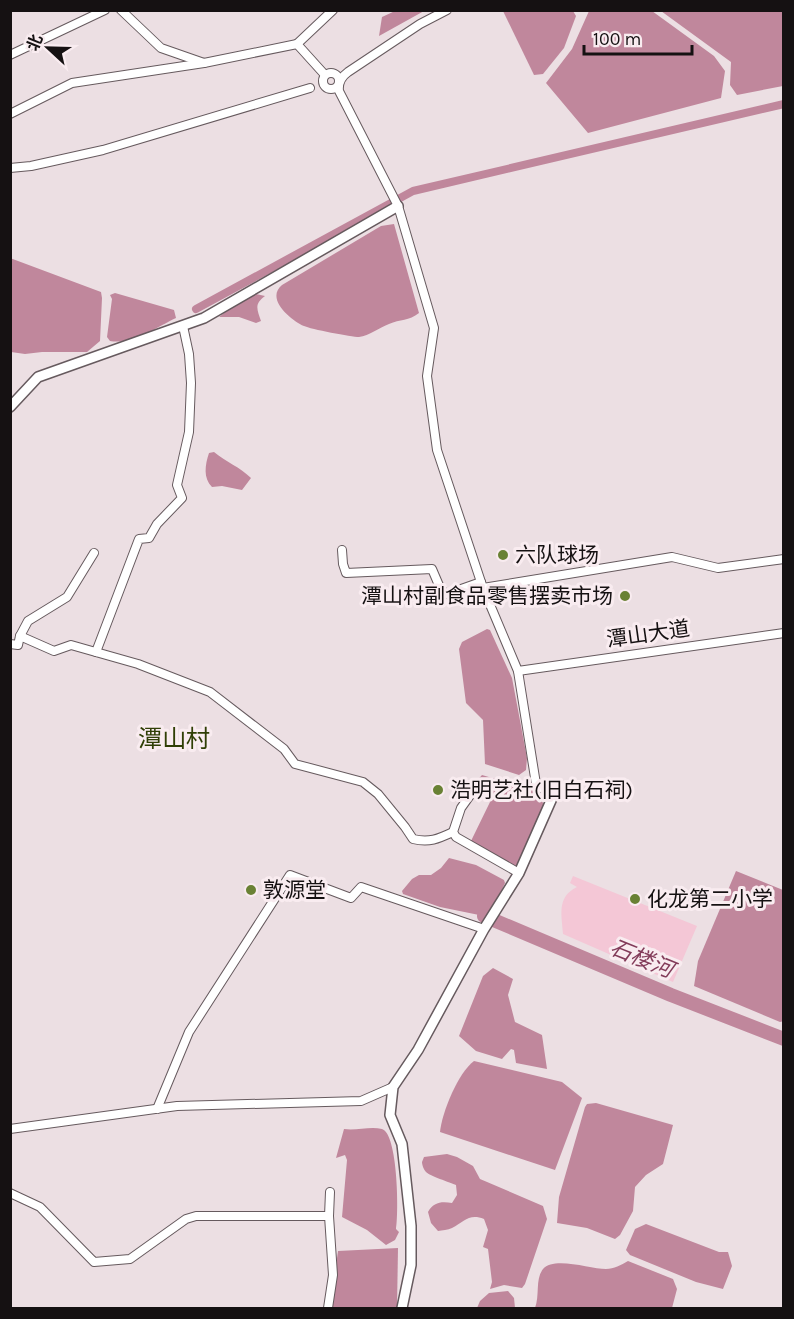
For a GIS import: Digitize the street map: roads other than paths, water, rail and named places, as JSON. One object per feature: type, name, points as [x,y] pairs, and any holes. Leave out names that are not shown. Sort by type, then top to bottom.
[{"type":"street","points":[[10,55],[105,10]]},
{"type":"street","points":[[121,10],[161,48],[204,63]]},
{"type":"street","points":[[10,114],[72,83],[204,63],[297,44],[333,10]]},
{"type":"street","points":[[10,168],[30,166],[103,150],[310,88],[335,89],[348,72],[420,24],[447,10]]},
{"type":"street","points":[[297,44],[327,75],[339,79],[342,96],[398,206],[434,328],[427,376],[437,450],[482,585],[519,671],[536,784],[553,796],[519,873],[486,926],[418,1050],[393,1087],[390,1115],[402,1144],[411,1226],[411,1265],[402,1308]]},
{"type":"street","points":[[310,88],[327,75],[348,72]]},
{"type":"street","points":[[327,75],[323,85],[342,96]]},
{"type":"street","points":[[10,407],[38,377],[204,318],[398,206]]},
{"type":"street","points":[[96,652],[139,539],[149,538],[157,524],[182,498],[177,484],[189,432],[191,383],[189,354],[183,326]]},
{"type":"street","points":[[342,550],[346,573],[432,569],[441,590],[447,594],[482,585],[672,557],[718,568],[783,559]]},
{"type":"street","points":[[10,644],[18,645],[28,621],[68,597],[93,553]]},
{"type":"street","name":"潭山大道","points":[[519,671],[783,633]]},
{"type":"street","points":[[20,636],[54,651],[71,645],[138,664],[210,692],[284,749],[295,764],[363,782],[378,795],[412,839],[424,842],[453,832],[461,808],[471,794]]},
{"type":"street","points":[[453,832],[456,837],[519,873]]},
{"type":"street","points":[[157,1109],[189,1032],[290,875],[351,898],[361,887],[486,926]]},
{"type":"street","points":[[10,1129],[177,1106],[362,1101],[393,1087]]},
{"type":"street","points":[[328,1308],[333,1275],[329,1216],[330,1192]]},
{"type":"street","points":[[10,1193],[40,1207],[94,1262],[130,1258],[186,1219],[196,1216],[329,1216]]},
{"type":"waterway","points":[[196,309],[413,191],[784,104]]},
{"type":"waterway","name":"石楼河","points":[[484,916],[671,995],[784,1039]]},
{"type":"place","name":"六队球场","points":[[503,555]]},
{"type":"place","name":"潭山村副食品零售摆卖市场","points":[[625,596]]},
{"type":"place","name":"浩明艺社(旧白石祠)","points":[[438,790]]},
{"type":"place","name":"敦源堂","points":[[251,890]]},
{"type":"place","name":"化龙第二小学","points":[[635,899]]},
{"type":"district","name":"潭山村","points":[[174,739]]}]
